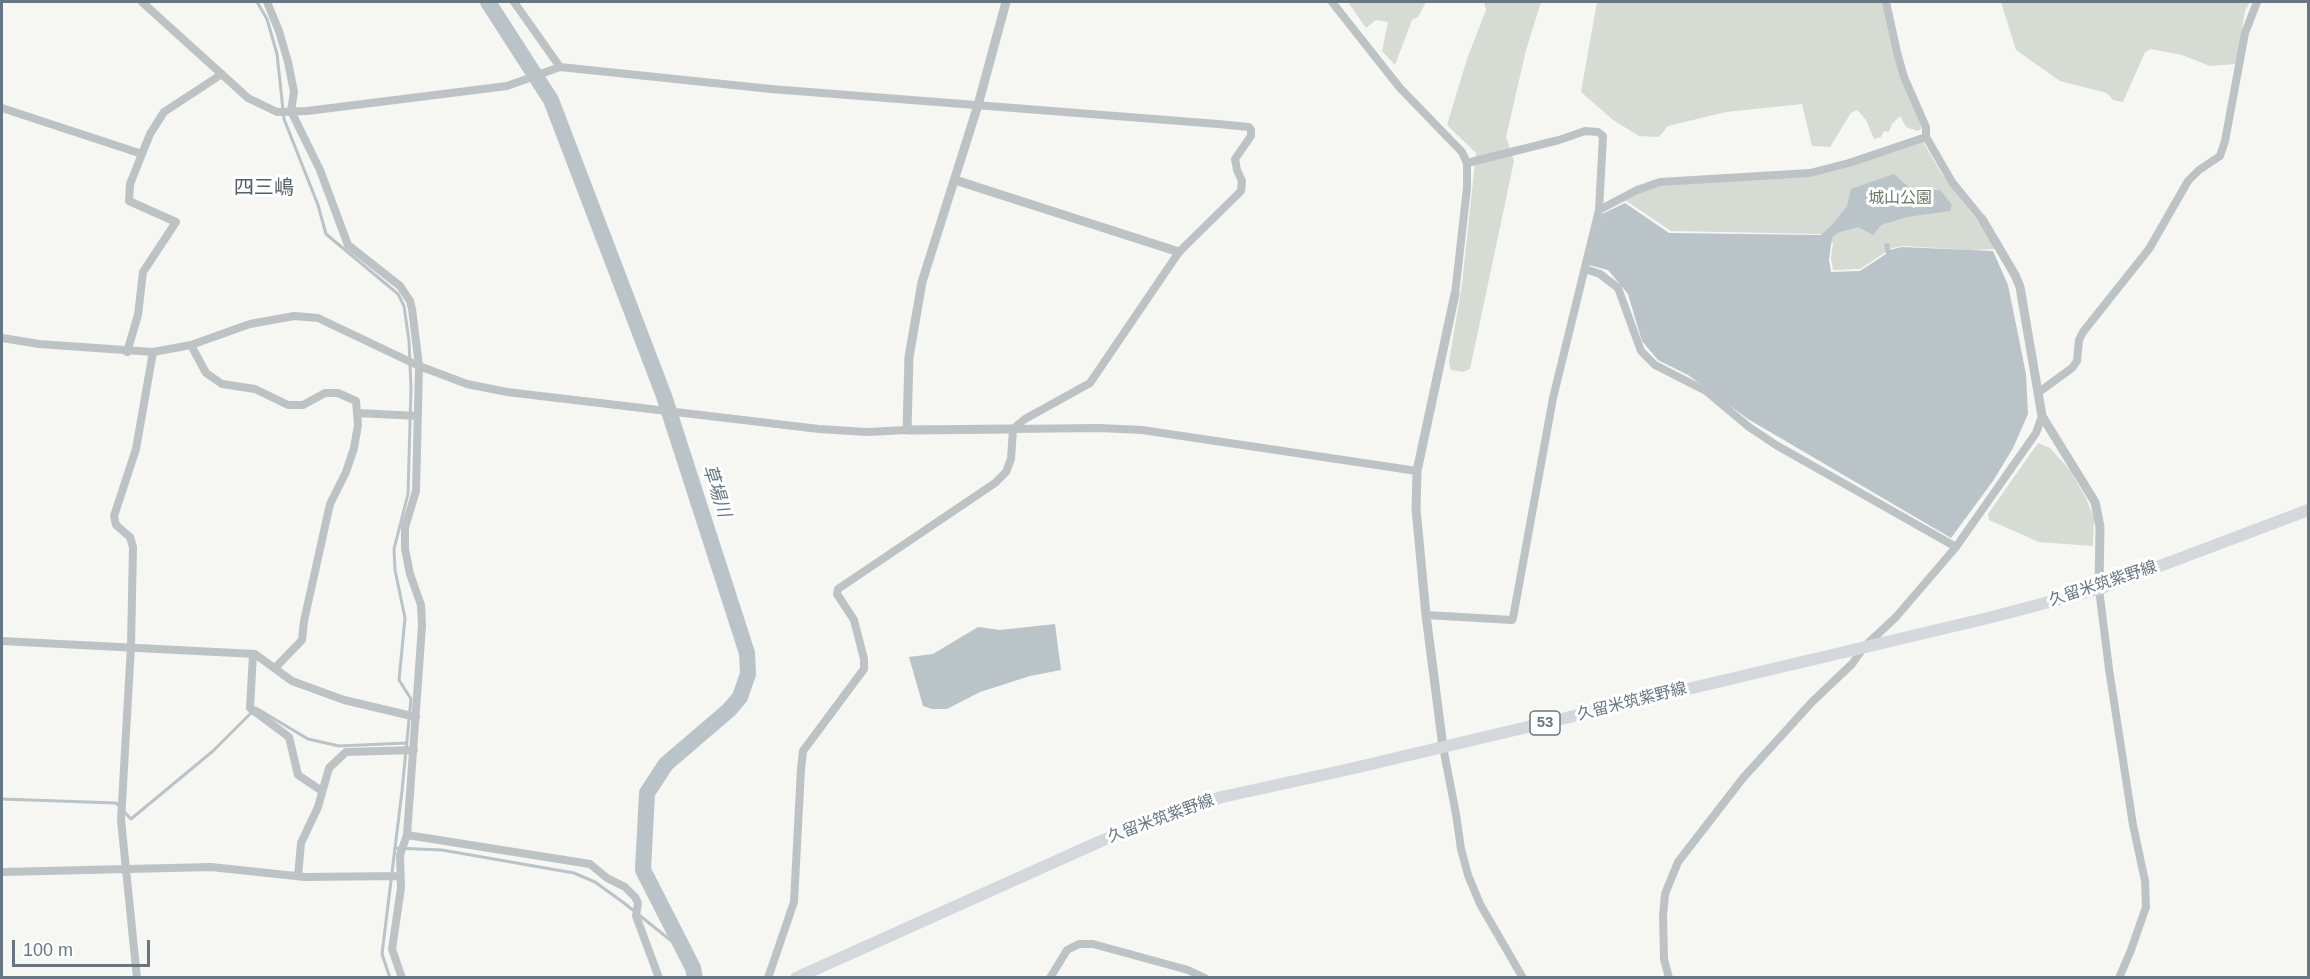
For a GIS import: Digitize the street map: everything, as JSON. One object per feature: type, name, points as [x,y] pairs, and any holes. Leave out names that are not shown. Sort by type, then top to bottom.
[{"type":"main road","name":"久留米筑紫野線","points":[[796,978],[1101,841],[1172,813],[1222,797],[1864,648],[2099,589],[2308,510]]},
{"type":"street","points":[[142,2],[248,98],[277,112],[307,111],[507,86],[560,67],[771,89],[1248,127],[1251,136],[1235,159],[1242,181],[1241,191],[1179,252],[1090,383],[1026,419],[1013,429],[1011,459],[1006,472],[995,483],[838,589],[837,594],[854,620],[864,659],[864,669],[803,751],[794,902],[768,978]]},
{"type":"street","points":[[267,2],[288,62],[294,92],[291,111],[320,170],[348,245],[400,286],[410,302],[419,366],[416,491],[405,527],[405,549],[420,605],[422,626],[414,750],[406,835],[400,855],[401,888],[392,949],[402,978]]},
{"type":"street","points":[[514,2],[560,67]]},
{"type":"street","points":[[907,430],[909,357],[922,282],[978,105],[1006,2]]},
{"type":"street","points":[[1332,2],[1400,88],[1462,152],[1467,163],[1467,188],[1455,294],[1417,471],[1417,534],[1443,747],[1461,849],[1468,875],[1480,904],[1523,978]]},
{"type":"street","points":[[1886,2],[1904,77],[1926,127],[1926,137],[1952,182],[1982,219],[2015,275],[2020,288],[2042,416],[2096,502],[2100,527],[2099,589],[2109,669],[2133,825],[2145,881],[2146,907],[2132,950],[2119,978]]},
{"type":"street","points":[[2039,392],[2078,361],[2079,340],[2083,332],[2149,249],[2188,181],[2199,170],[2220,156],[2246,33],[2257,2]]},
{"type":"street","points":[[127,352],[138,315],[143,272],[176,222],[129,201],[130,184],[156,122],[164,112],[222,74]]},
{"type":"street","points":[[2,108],[142,154]]},
{"type":"street","points":[[1426,615],[1512,620],[1513,618],[1553,398],[1599,210],[1603,136],[1598,132],[1585,131],[1559,140],[1467,163]]},
{"type":"street","points":[[1599,210],[1637,190],[1660,182],[1810,173],[1849,163],[1926,137]]},
{"type":"street","points":[[955,180],[1179,252]]},
{"type":"street","points":[[1585,269],[1600,274],[1618,288],[1641,351],[1655,365],[1706,391],[1749,427],[1776,445],[1956,547]]},
{"type":"street","points":[[2,338],[39,344],[127,352],[153,352],[191,345],[250,324],[294,316],[318,318],[419,366],[467,384],[507,392],[819,429],[867,432],[1099,428],[1142,430],[1417,471]]},
{"type":"street","points":[[191,345],[206,373],[222,384],[255,389],[288,405],[303,405],[325,393],[338,393],[356,401],[354,448],[346,472],[330,504],[304,621],[302,640],[276,668]]},
{"type":"street","points":[[137,978],[128,868],[123,849],[121,820],[133,547],[130,537],[116,525],[114,516],[136,449],[153,352]]},
{"type":"street","points":[[357,413],[418,416]]},
{"type":"street","points":[[1669,978],[1664,959],[1663,916],[1665,894],[1678,862],[1743,778],[1812,702],[1896,617],[1956,547],[2036,433],[2042,416]]},
{"type":"street","points":[[2,641],[253,654],[292,681],[344,700],[416,717]]},
{"type":"street","points":[[253,654],[250,708],[289,736],[298,775],[322,791]]},
{"type":"street","points":[[298,876],[301,843],[318,807],[329,768],[346,752],[414,750]]},
{"type":"street","points":[[406,835],[590,864],[607,878],[625,887],[638,903],[636,916],[660,978]]},
{"type":"street","points":[[2,872],[211,867],[298,876],[400,876]]},
{"type":"street","points":[[1050,978],[1067,950],[1079,944],[1093,944],[1112,949],[1188,970],[1205,978]]},
{"type":"green space","points":[[1348,2],[1426,2],[1418,17],[1412,20],[1395,65],[1382,51],[1388,22],[1376,20],[1366,28]]},
{"type":"green space","points":[[1484,2],[1541,2],[1526,50],[1506,137],[1514,161],[1470,369],[1463,372],[1451,370],[1449,362],[1462,284],[1476,153],[1447,125],[1467,59],[1486,10]]},
{"type":"green space","points":[[1597,2],[1883,2],[1891,42],[1922,128],[1918,131],[1906,127],[1900,116],[1892,124],[1889,132],[1884,131],[1881,137],[1874,139],[1866,120],[1857,110],[1851,113],[1830,147],[1812,146],[1802,104],[1726,112],[1668,126],[1659,137],[1639,136],[1613,120],[1581,92]]},
{"type":"green space","points":[[2001,2],[2250,2],[2245,11],[2236,64],[2210,66],[2182,55],[2151,49],[2145,52],[2123,102],[2113,100],[2107,93],[2060,81],[2016,50]]},
{"type":"green space","name":"城山公園","points":[[1923,142],[1943,176],[1989,236],[1995,249],[1969,250],[1904,246],[1892,248],[1860,269],[1833,270],[1831,258],[1833,243],[1820,234],[1671,231],[1625,200],[1654,186],[1841,169]]},
{"type":"green space","points":[[2038,443],[2050,448],[2069,469],[2086,498],[2094,518],[2093,546],[2039,542],[1989,520],[1988,514]]},
{"type":"shaded area","points":[[1894,174],[1913,191],[1940,190],[1952,205],[1950,211],[1907,217],[1881,225],[1873,235],[1858,227],[1837,233],[1832,238],[1829,260],[1831,272],[1860,271],[1886,254],[1884,244],[1889,243],[1890,250],[1902,247],[1993,251],[2008,285],[2026,374],[2028,414],[2013,448],[1993,481],[1951,538],[1748,419],[1688,375],[1658,360],[1642,341],[1628,294],[1608,270],[1589,265],[1602,214],[1625,203],[1669,233],[1821,235],[1847,206],[1851,189]]},
{"type":"shaded area","points":[[1055,624],[1061,670],[1030,676],[980,692],[947,709],[932,709],[923,706],[909,657],[933,654],[978,627],[1000,630]]},
{"type":"waterway","points":[[257,2],[267,19],[277,54],[284,119],[318,205],[326,234],[398,294],[404,306],[409,341],[411,388],[408,494],[394,549],[395,570],[405,618],[399,680],[411,699],[382,954],[390,978]]},
{"type":"waterway","name":"草場川","points":[[488,2],[551,100],[664,396],[747,653],[748,674],[740,697],[729,710],[666,764],[647,793],[643,870],[693,968],[695,978]]},
{"type":"waterway","points":[[2,799],[116,803],[131,819],[213,751],[256,708],[308,739],[339,746],[406,743]]},
{"type":"waterway","points":[[395,848],[442,850],[574,873],[595,882],[684,951]]},
{"type":"district","name":"四三嶋","points":[[264,188]]}]
